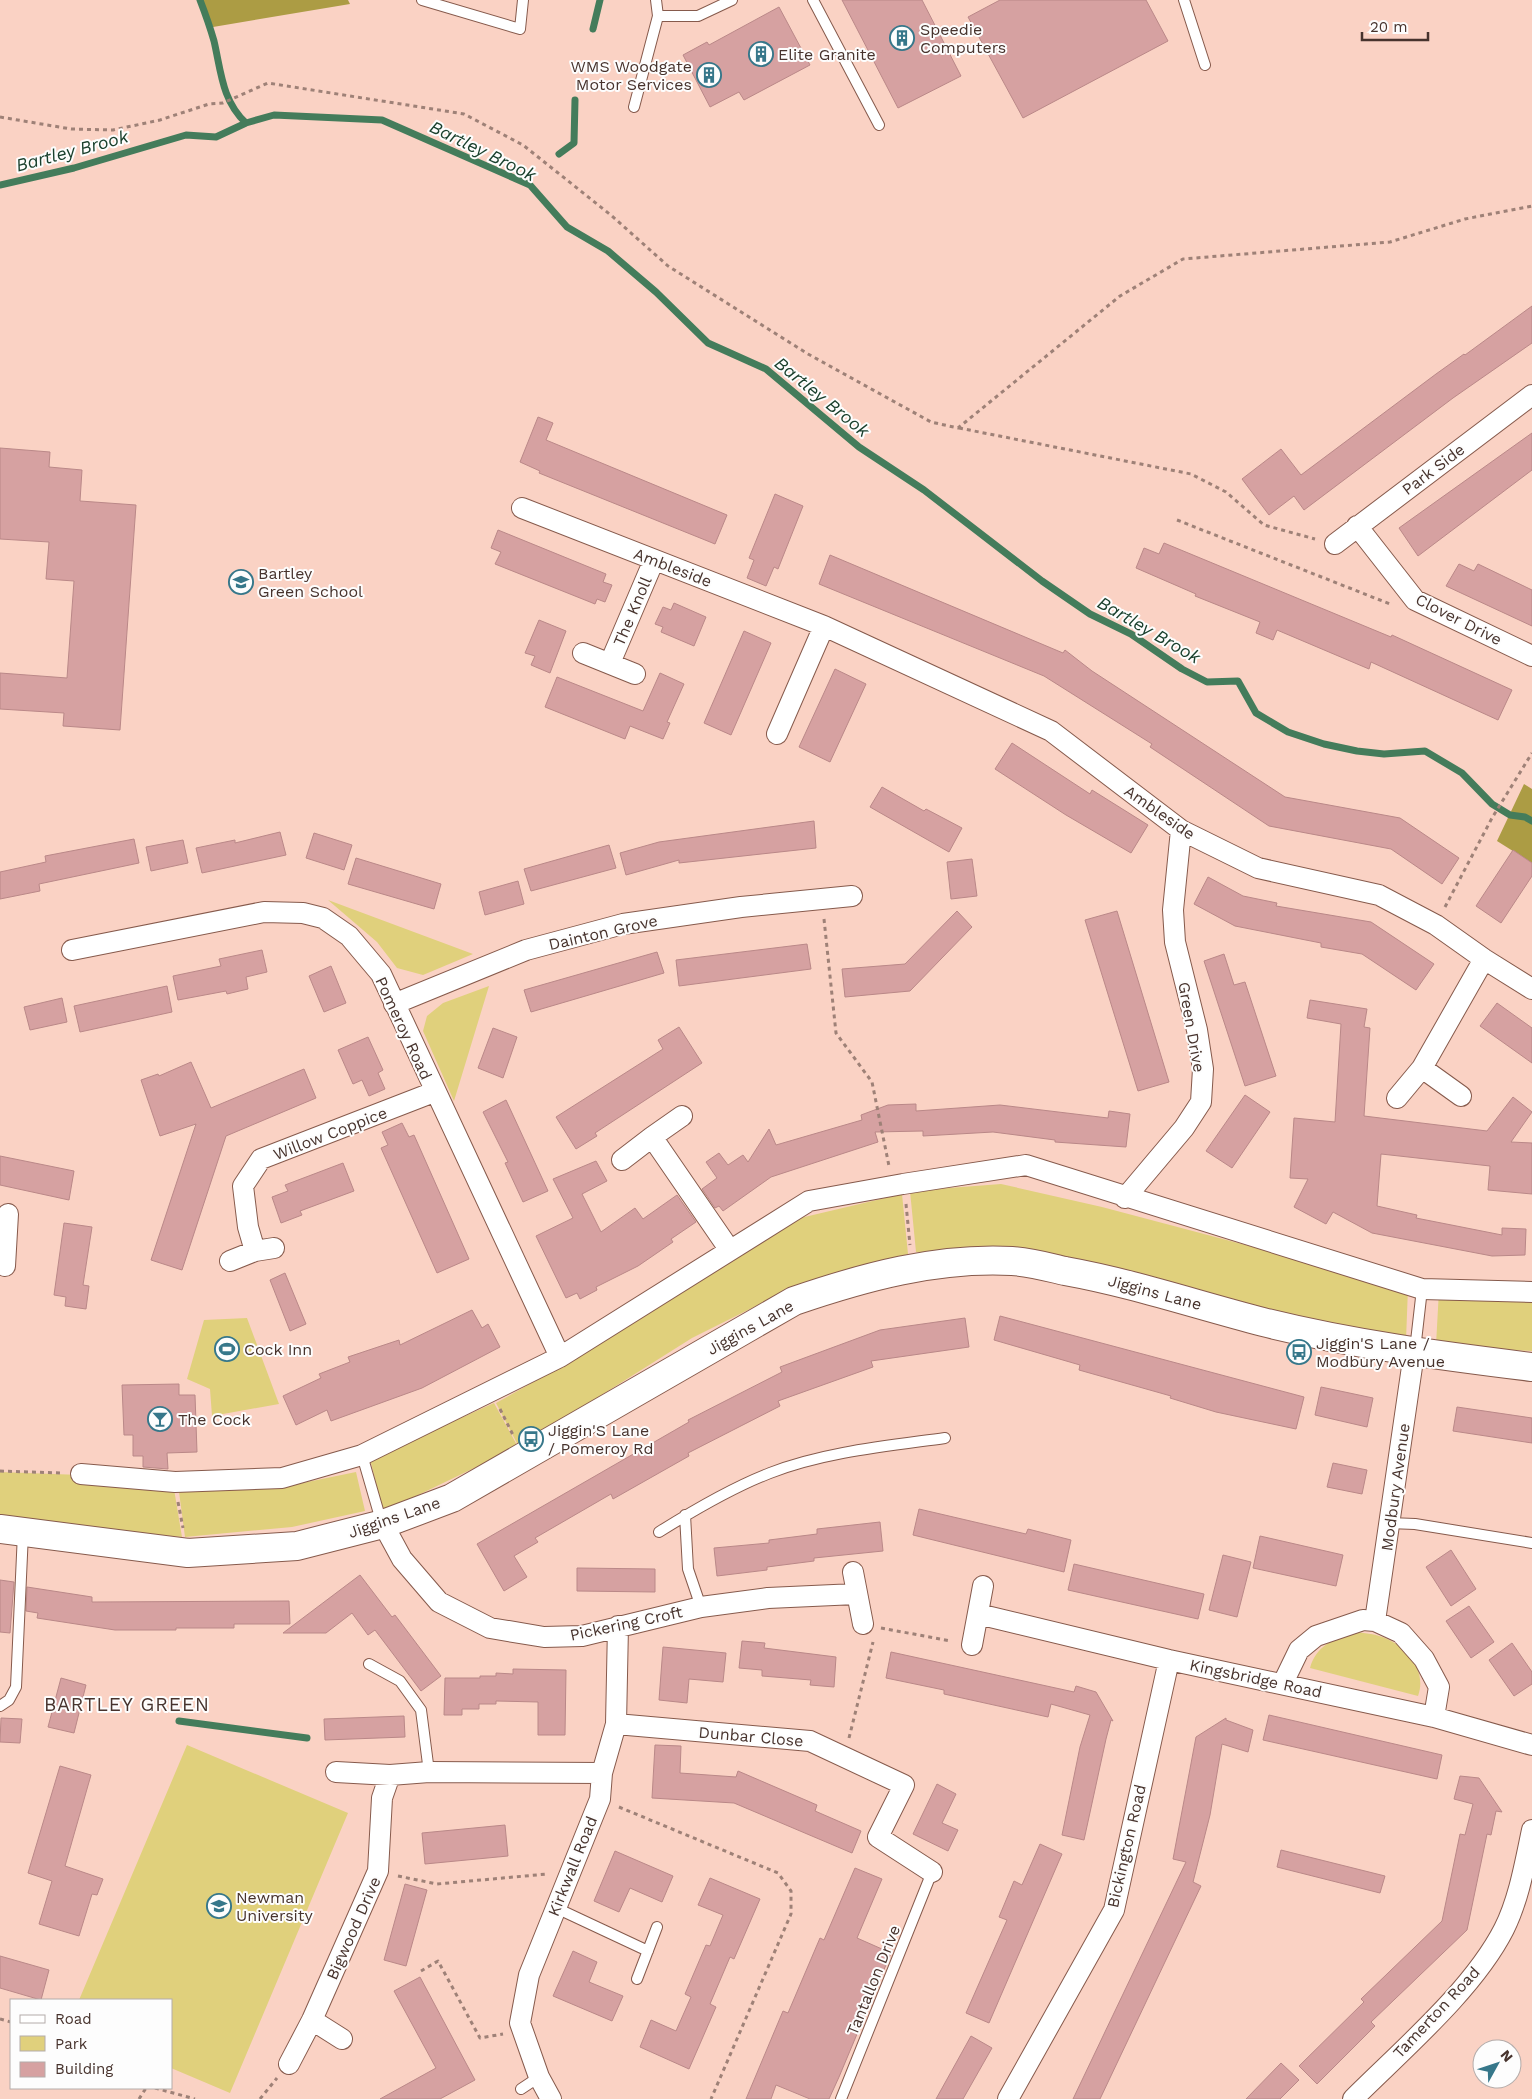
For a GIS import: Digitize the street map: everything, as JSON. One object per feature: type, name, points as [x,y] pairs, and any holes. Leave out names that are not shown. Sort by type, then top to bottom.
[{"type":"street","name":"Park Side","points":[[1335,544],[1532,395]]},
{"type":"street","name":"Ambleside","points":[[522,508],[824,626],[1051,731],[1181,830],[1258,868],[1379,895],[1436,925],[1484,959],[1532,989]]},
{"type":"street","name":"Clover Drive","points":[[1357,526],[1415,600],[1532,656]]},
{"type":"street","name":"The Knoll","points":[[610,663],[654,560]]},
{"type":"street","points":[[777,734],[824,626]]},
{"type":"street","name":"The Knoll","points":[[583,653],[635,674]]},
{"type":"street","name":"Green Drive","points":[[1125,1198],[1184,1128],[1200,1102],[1202,1069],[1196,1030],[1176,942],[1172,910],[1181,830]]},
{"type":"street","name":"Dainton Grove","points":[[394,1004],[526,950],[623,924],[742,907],[822,901],[852,896]]},
{"type":"street","name":"Pomeroy Road","points":[[72,950],[264,912],[303,914],[323,918],[349,936],[381,974],[434,1092],[560,1358]]},
{"type":"street","points":[[1397,1098],[1422,1068],[1484,959]]},
{"type":"street","points":[[1422,1068],[1462,1096]]},
{"type":"street","name":"Willow Coppice","points":[[230,1260],[264,1249],[248,1227],[243,1186],[261,1159],[434,1092]]},
{"type":"street","points":[[622,1160],[682,1116]]},
{"type":"street","points":[[652,1137],[730,1249]]},
{"type":"street","points":[[81,1474],[174,1482],[282,1478],[362,1455],[492,1393],[560,1358],[730,1249],[809,1201],[1026,1165],[1125,1198],[1422,1289],[1532,1292]]},
{"type":"street","points":[[5,1266],[3,1240],[8,1214]]},
{"type":"street","name":"Jiggins Lane","points":[[12,1531],[188,1554],[297,1546],[383,1524],[452,1498],[794,1301],[852,1281],[913,1268],[962,1262],[1013,1261],[1105,1278],[1264,1322],[1414,1353],[1532,1367]]},
{"type":"street","name":"Modbury Avenue","points":[[1375,1621],[1414,1353]]},
{"type":"street","name":"Pickering Croft","points":[[383,1524],[402,1559],[439,1602],[490,1628],[544,1637],[582,1636],[701,1608],[768,1598],[856,1594]]},
{"type":"street","points":[[852,1572],[856,1594],[870,1625]]},
{"type":"street","points":[[972,1645],[983,1586]]},
{"type":"street","name":"Kingsbridge Road","points":[[978,1614],[1169,1660],[1434,1717],[1532,1745]]},
{"type":"street","points":[[1283,1683],[1299,1650],[1316,1636],[1363,1620],[1375,1621],[1401,1633],[1424,1659],[1439,1687],[1434,1717]]},
{"type":"street","name":"Kirkwall Road","points":[[550,2099],[539,2077],[520,2023],[529,1975],[554,1907],[600,1799],[602,1773],[616,1724],[618,1626]]},
{"type":"street","name":"Bickington Road","points":[[1008,2099],[1114,1910],[1169,1660]]},
{"type":"street","name":"Dunbar Close","points":[[616,1724],[810,1741],[904,1785],[878,1837],[932,1872]]},
{"type":"street","points":[[336,1772],[390,1775],[429,1772],[602,1773]]},
{"type":"street","name":"Bigwood Drive","points":[[289,2064],[312,2020],[378,1871],[382,1798],[390,1775]]},
{"type":"street","name":"Tamerton Road","points":[[1353,2099],[1459,1992],[1479,1968],[1504,1928],[1523,1875],[1532,1830]]},
{"type":"street","points":[[312,2020],[342,2039]]},
{"type":"lane","points":[[422,0],[520,29],[523,0]]},
{"type":"lane","points":[[634,107],[658,16],[656,0]]},
{"type":"lane","points":[[658,16],[698,16],[732,0]]},
{"type":"lane","points":[[813,0],[879,125]]},
{"type":"lane","points":[[1184,0],[1205,65]]},
{"type":"lane","points":[[1414,1353],[1422,1289]]},
{"type":"lane","points":[[659,1532],[685,1515],[770,1473],[852,1451],[945,1438]]},
{"type":"lane","points":[[362,1455],[383,1524]]},
{"type":"lane","points":[[685,1515],[688,1569],[701,1608]]},
{"type":"lane","points":[[1390,1523],[1414,1524],[1532,1543]]},
{"type":"lane","points":[[0,1706],[9,1700],[16,1687],[12,1531]]},
{"type":"lane","points":[[369,1664],[400,1681],[421,1710],[429,1772]]},
{"type":"lane","name":"Tantallon Drive","points":[[841,2099],[932,1872]]},
{"type":"lane","points":[[554,1907],[648,1951]]},
{"type":"lane","points":[[637,1979],[657,1927]]},
{"type":"lane","points":[[522,2089],[539,2077]]},
{"type":"path","points":[[0,117],[71,129],[113,130],[160,120],[209,104],[223,103],[268,83],[464,114],[523,145],[612,216],[668,266],[816,358],[931,422],[1191,474],[1226,492],[1264,524],[1335,544]]},
{"type":"path","points":[[958,428],[1120,296],[1183,258],[1390,242],[1465,219],[1532,206]]},
{"type":"path","points":[[1177,520],[1402,608],[1415,600]]},
{"type":"path","points":[[1436,925],[1492,818],[1532,752]]},
{"type":"path","points":[[822,901],[836,1033],[872,1082],[888,1165],[903,1184],[913,1268]]},
{"type":"path","points":[[492,1393],[524,1456]]},
{"type":"path","points":[[0,1471],[81,1474]]},
{"type":"path","points":[[174,1482],[188,1554]]},
{"type":"path","points":[[844,1758],[870,1625],[972,1645]]},
{"type":"path","points":[[600,1799],[778,1873],[791,1891],[791,1914],[711,2099]]},
{"type":"path","points":[[378,1871],[437,1884],[547,1874]]},
{"type":"path","points":[[421,1971],[438,1961],[480,2038],[507,2034]]},
{"type":"path","points":[[159,2089],[195,2099]]},
{"type":"green space","points":[[328,900],[473,954],[423,975],[397,968],[377,942]]},
{"type":"green space","points":[[489,986],[454,1101],[423,1031],[427,1016],[443,1003]]},
{"type":"green space","points":[[1001,1184],[1102,1207],[1408,1288],[1406,1340],[1234,1301],[1080,1259],[1015,1251],[916,1252],[910,1191]]},
{"type":"green space","points":[[902,1194],[908,1254],[798,1285],[692,1338],[519,1447],[496,1403],[560,1367],[796,1219]]},
{"type":"green space","points":[[1439,1290],[1532,1296],[1532,1351],[1436,1345]]},
{"type":"green space","name":"Cock Inn","points":[[247,1318],[279,1404],[212,1416],[210,1389],[187,1379],[204,1320]]},
{"type":"green space","points":[[494,1403],[518,1447],[383,1512],[370,1459]]},
{"type":"green space","points":[[0,1472],[81,1475],[173,1483],[182,1537],[0,1520]]},
{"type":"green space","points":[[356,1472],[365,1511],[292,1527],[185,1537],[179,1492],[278,1488]]},
{"type":"green space","points":[[1351,1631],[1373,1634],[1388,1639],[1405,1651],[1412,1658],[1420,1676],[1418,1696],[1310,1668],[1316,1654],[1321,1649]]},
{"type":"green space","name":"Newman University","points":[[187,1745],[348,1813],[230,2093],[172,2068],[172,1999],[79,1999]]},
{"type":"shaded area","points":[[201,0],[348,0],[350,4],[213,27]]},
{"type":"shaded area","points":[[1524,784],[1532,789],[1532,863],[1497,841]]},
{"type":"building","name":"Speedie Computers","points":[[842,0],[922,0],[961,76],[898,108]]},
{"type":"building","points":[[1000,0],[1146,0],[1168,41],[1023,118],[968,17]]},
{"type":"building","name":"Elite Granite","points":[[779,7],[810,65],[744,100],[739,92],[710,107],[683,55],[707,42],[709,45]]},
{"type":"building","points":[[1532,306],[1532,343],[1453,398],[1304,510],[1294,496],[1269,515],[1242,479],[1281,449],[1301,475],[1436,374]]},
{"type":"building","points":[[538,417],[553,423],[546,440],[727,515],[715,544],[539,473],[540,471],[520,462]]},
{"type":"building","points":[[1532,433],[1532,470],[1418,556],[1399,528]]},
{"type":"building","points":[[0,448],[50,452],[49,467],[82,470],[80,501],[136,505],[120,730],[63,726],[64,713],[0,709],[0,673],[67,678],[74,581],[46,579],[49,542],[0,539]]},
{"type":"building","points":[[775,494],[803,506],[778,569],[774,567],[766,586],[747,578],[754,560],[749,558]]},
{"type":"building","points":[[498,530],[606,574],[603,582],[612,585],[605,602],[597,599],[595,604],[495,564],[501,552],[491,548]]},
{"type":"building","points":[[1164,543],[1391,637],[1392,635],[1512,690],[1498,720],[1371,662],[1369,669],[1277,630],[1273,640],[1256,633],[1260,622],[1195,596],[1196,594],[1136,568],[1144,548],[1159,554]]},
{"type":"building","points":[[830,555],[1063,653],[1065,650],[1092,671],[1285,797],[1400,818],[1459,858],[1442,884],[1391,849],[1269,826],[1150,747],[1152,744],[1044,676],[819,584]]},
{"type":"building","points":[[1459,564],[1474,571],[1478,564],[1532,590],[1532,626],[1446,586]]},
{"type":"building","points":[[674,603],[706,617],[694,646],[661,632],[663,627],[655,624],[663,607],[671,610]]},
{"type":"building","points":[[539,620],[566,631],[550,673],[531,665],[535,656],[525,653]]},
{"type":"building","points":[[744,631],[771,643],[731,735],[704,723]]},
{"type":"building","points":[[835,669],[866,684],[830,762],[799,747]]},
{"type":"building","points":[[660,673],[684,684],[667,722],[670,723],[663,739],[630,726],[625,739],[545,707],[557,677],[643,711]]},
{"type":"building","points":[[1012,743],[1090,794],[1092,790],[1148,825],[1131,853],[1066,815],[995,769]]},
{"type":"building","points":[[882,787],[924,811],[926,809],[962,828],[949,852],[870,807]]},
{"type":"building","points":[[814,821],[816,848],[679,863],[679,860],[626,875],[620,853],[659,842]]},
{"type":"building","points":[[280,832],[286,855],[202,873],[196,848],[235,840],[235,843]]},
{"type":"building","points":[[314,833],[352,845],[344,870],[306,858]]},
{"type":"building","points":[[134,839],[139,863],[39,884],[40,891],[0,899],[0,872],[46,862],[45,856]]},
{"type":"building","points":[[183,840],[188,863],[151,871],[146,847]]},
{"type":"building","points":[[609,845],[616,868],[531,891],[524,869]]},
{"type":"building","points":[[1513,850],[1532,863],[1532,876],[1501,923],[1476,906]]},
{"type":"building","points":[[356,858],[441,884],[434,909],[348,884]]},
{"type":"building","points":[[972,859],[977,896],[951,899],[947,862]]},
{"type":"building","points":[[1208,877],[1243,896],[1277,903],[1276,906],[1371,922],[1434,964],[1416,990],[1362,954],[1321,947],[1321,943],[1235,926],[1194,904]]},
{"type":"building","points":[[518,881],[524,904],[485,915],[479,892]]},
{"type":"building","points":[[957,911],[972,927],[910,991],[845,997],[842,969],[905,964]]},
{"type":"building","points":[[1117,911],[1169,1082],[1138,1091],[1085,920]]},
{"type":"building","points":[[807,944],[811,969],[679,986],[676,960]]},
{"type":"building","points":[[262,950],[267,972],[246,977],[248,989],[227,994],[226,991],[178,1000],[173,976],[221,966],[219,959]]},
{"type":"building","points":[[657,952],[664,973],[531,1012],[524,990]]},
{"type":"building","points":[[1224,954],[1234,985],[1245,982],[1276,1076],[1245,1086],[1204,961]]},
{"type":"building","points":[[331,966],[346,1003],[324,1012],[309,976]]},
{"type":"building","points":[[167,986],[172,1012],[80,1032],[74,1006]]},
{"type":"building","points":[[62,998],[67,1022],[30,1030],[24,1007]]},
{"type":"building","points":[[1310,1000],[1367,1009],[1364,1027],[1370,1028],[1364,1116],[1487,1131],[1513,1097],[1532,1112],[1511,1142],[1532,1143],[1532,1194],[1488,1190],[1490,1166],[1381,1154],[1377,1206],[1417,1215],[1416,1218],[1502,1235],[1502,1228],[1526,1229],[1525,1255],[1492,1256],[1372,1233],[1333,1212],[1326,1224],[1294,1207],[1308,1179],[1290,1178],[1294,1118],[1335,1122],[1341,1024],[1307,1018]]},
{"type":"building","points":[[1497,1003],[1532,1028],[1532,1063],[1480,1026]]},
{"type":"building","points":[[679,1027],[702,1063],[595,1133],[597,1136],[576,1149],[556,1117],[663,1049],[658,1040]]},
{"type":"building","points":[[493,1028],[517,1037],[503,1078],[478,1068]]},
{"type":"building","points":[[368,1037],[383,1070],[378,1073],[385,1089],[369,1096],[362,1080],[353,1084],[338,1050]]},
{"type":"building","points":[[191,1062],[211,1108],[304,1069],[316,1098],[226,1136],[182,1270],[151,1260],[196,1124],[160,1136],[141,1080],[158,1074],[159,1076]]},
{"type":"building","points":[[1245,1095],[1270,1112],[1232,1168],[1206,1151]]},
{"type":"building","points":[[506,1100],[548,1191],[523,1202],[505,1163],[508,1162],[483,1112]]},
{"type":"building","points":[[916,1104],[916,1111],[1000,1105],[1108,1118],[1109,1111],[1130,1114],[1126,1147],[1055,1142],[1055,1140],[993,1132],[923,1136],[923,1131],[875,1132],[878,1142],[771,1177],[723,1211],[719,1206],[715,1208],[702,1189],[717,1178],[706,1162],[719,1153],[728,1165],[743,1155],[748,1162],[769,1129],[776,1145],[862,1120],[861,1115],[888,1105]]},
{"type":"building","points":[[402,1123],[409,1137],[414,1135],[469,1259],[437,1273],[381,1148],[388,1145],[382,1132]]},
{"type":"building","points":[[0,1156],[74,1171],[69,1200],[0,1185]]},
{"type":"building","points":[[596,1161],[607,1181],[582,1194],[601,1232],[635,1208],[643,1219],[677,1195],[696,1222],[671,1239],[673,1242],[638,1266],[596,1287],[597,1290],[580,1299],[577,1293],[566,1298],[536,1236],[573,1218],[553,1179]]},
{"type":"building","points":[[343,1163],[354,1191],[300,1211],[302,1215],[281,1223],[272,1197],[288,1191],[285,1185]]},
{"type":"building","points":[[64,1223],[92,1227],[83,1285],[89,1286],[86,1309],[65,1306],[66,1297],[54,1295]]},
{"type":"building","points":[[285,1273],[306,1324],[290,1331],[270,1280]]},
{"type":"building","points":[[472,1310],[482,1328],[488,1324],[500,1347],[422,1388],[331,1421],[327,1410],[296,1425],[283,1396],[321,1378],[319,1374],[350,1362],[348,1357],[399,1340],[400,1345]]},
{"type":"building","points":[[1000,1316],[1304,1397],[1296,1429],[1216,1412],[1170,1398],[1171,1396],[1079,1370],[1080,1365],[994,1340]]},
{"type":"building","points":[[965,1318],[969,1347],[871,1361],[873,1367],[778,1401],[780,1406],[688,1453],[689,1456],[613,1499],[611,1494],[535,1538],[538,1542],[514,1556],[527,1577],[504,1591],[477,1544],[689,1422],[688,1420],[782,1372],[780,1367],[880,1330]]},
{"type":"building","name":"The Cock","points":[[179,1384],[179,1395],[195,1395],[197,1452],[167,1453],[168,1469],[143,1467],[143,1456],[133,1456],[133,1435],[124,1435],[122,1385]]},
{"type":"building","points":[[1321,1387],[1373,1398],[1367,1427],[1315,1415]]},
{"type":"building","points":[[1457,1407],[1532,1418],[1532,1443],[1453,1431]]},
{"type":"building","points":[[1333,1463],[1367,1470],[1362,1494],[1327,1487]]},
{"type":"building","points":[[919,1509],[1026,1534],[1028,1529],[1071,1540],[1064,1572],[913,1535]]},
{"type":"building","points":[[880,1522],[883,1551],[814,1558],[814,1561],[767,1567],[767,1570],[717,1576],[714,1548],[769,1543],[769,1540],[817,1534],[817,1529]]},
{"type":"building","points":[[1260,1536],[1343,1555],[1336,1586],[1253,1568]]},
{"type":"building","points":[[1451,1550],[1476,1589],[1451,1606],[1426,1567]]},
{"type":"building","points":[[1223,1555],[1251,1562],[1237,1617],[1209,1610]]},
{"type":"building","points":[[1074,1564],[1204,1594],[1198,1619],[1068,1590]]},
{"type":"building","points":[[577,1568],[655,1569],[655,1592],[577,1591]]},
{"type":"building","points":[[360,1575],[392,1617],[395,1615],[441,1676],[421,1691],[375,1630],[368,1635],[352,1613],[326,1633],[283,1633]]},
{"type":"building","points":[[0,1580],[14,1582],[10,1633],[0,1632]]},
{"type":"building","points":[[27,1587],[92,1597],[92,1602],[289,1601],[290,1624],[234,1624],[234,1628],[176,1628],[176,1630],[115,1630],[37,1618],[38,1613],[26,1611]]},
{"type":"building","points":[[1469,1606],[1494,1642],[1471,1658],[1446,1621]]},
{"type":"building","points":[[742,1641],[765,1643],[764,1648],[836,1657],[834,1687],[810,1685],[811,1680],[762,1676],[762,1670],[739,1668]]},
{"type":"building","points":[[1512,1643],[1532,1672],[1532,1684],[1514,1696],[1489,1660]]},
{"type":"building","points":[[663,1647],[726,1653],[723,1682],[689,1679],[687,1703],[659,1700]]},
{"type":"building","points":[[891,1652],[1074,1692],[1076,1686],[1096,1692],[1113,1721],[1111,1720],[1106,1739],[1084,1840],[1062,1835],[1080,1747],[1090,1715],[1051,1704],[1048,1717],[944,1694],[944,1690],[886,1678]]},
{"type":"building","points":[[513,1669],[566,1670],[565,1735],[538,1735],[538,1702],[496,1701],[496,1704],[479,1704],[479,1709],[462,1709],[462,1715],[444,1715],[445,1678],[480,1678],[480,1676],[496,1676],[496,1673],[513,1674]]},
{"type":"building","points":[[61,1678],[86,1685],[74,1733],[48,1727]]},
{"type":"building","points":[[1269,1715],[1442,1755],[1437,1779],[1263,1740]]},
{"type":"building","points":[[404,1716],[405,1737],[325,1740],[324,1719]]},
{"type":"building","points":[[1,1718],[22,1719],[20,1743],[0,1742]]},
{"type":"building","points":[[1226,1718],[1226,1720],[1253,1730],[1248,1752],[1222,1744],[1210,1815],[1193,1882],[1201,1886],[1100,2099],[1073,2099],[1186,1862],[1173,1859],[1196,1737]]},
{"type":"building","points":[[655,1745],[681,1746],[680,1773],[736,1777],[738,1771],[817,1805],[815,1811],[861,1831],[852,1853],[734,1803],[652,1798]]},
{"type":"building","points":[[60,1766],[91,1775],[65,1866],[103,1879],[97,1895],[92,1894],[79,1936],[39,1924],[52,1881],[28,1873]]},
{"type":"building","points":[[1460,1776],[1479,1778],[1502,1812],[1496,1811],[1491,1835],[1487,1834],[1467,1930],[1371,2022],[1375,2026],[1317,2084],[1299,2066],[1364,2002],[1361,1999],[1442,1921],[1460,1834],[1465,1835],[1473,1804],[1454,1799]]},
{"type":"building","points":[[937,1784],[956,1794],[942,1823],[958,1830],[948,1851],[913,1834]]},
{"type":"building","points":[[505,1825],[508,1856],[425,1864],[422,1833]]},
{"type":"building","points":[[1040,1844],[1062,1854],[989,2023],[966,2013],[1007,1920],[999,1917],[1014,1881],[1022,1885]]},
{"type":"building","points":[[1281,1850],[1385,1876],[1380,1893],[1277,1867]]},
{"type":"building","points":[[615,1851],[673,1876],[662,1902],[630,1888],[619,1912],[594,1901]]},
{"type":"building","points":[[855,1868],[882,1879],[857,1938],[891,1953],[829,2099],[810,2099],[776,2085],[771,2099],[746,2099],[783,2011],[788,2013],[820,1938],[824,1940]]},
{"type":"building","points":[[710,1878],[760,1899],[734,1959],[730,1957],[710,2004],[716,2007],[689,2069],[640,2047],[651,2020],[676,2031],[691,1997],[685,1994],[706,1945],[710,1946],[723,1915],[698,1905]]},
{"type":"building","points":[[405,1884],[427,1890],[406,1966],[384,1960]]},
{"type":"building","points":[[573,1951],[597,1962],[589,1982],[623,1996],[612,2021],[553,1996]]},
{"type":"building","points":[[0,1956],[49,1970],[41,1999],[0,1988]]},
{"type":"building","points":[[420,1977],[475,2080],[440,2099],[380,2099],[436,2068],[394,1991]]},
{"type":"building","points":[[971,2036],[992,2048],[963,2099],[936,2099]]},
{"type":"building","points":[[1281,2063],[1299,2080],[1280,2099],[1246,2099]]},
{"type":"waterway","points":[[200,0],[214,41],[227,95],[238,114],[246,123]]},
{"type":"waterway","points":[[593,29],[600,0]]},
{"type":"waterway","points":[[559,154],[574,143],[575,100]]},
{"type":"waterway","name":"Bartley Brook","points":[[0,185],[74,168],[186,135],[216,137],[246,123],[274,115],[382,120],[530,185],[567,227],[608,251],[656,292],[708,343],[766,369],[859,447],[924,490],[1042,581],[1090,614],[1131,634],[1182,669],[1207,682],[1238,681],[1256,713],[1288,732],[1324,744],[1357,751],[1384,754],[1425,751],[1462,773],[1492,804],[1510,815],[1525,817],[1532,821]]},
{"type":"waterway","points":[[179,1721],[307,1738]]},
{"type":"place","name":"Speedie Computers","points":[[902,38]]},
{"type":"place","name":"Elite Granite","points":[[761,54]]},
{"type":"place","name":"WMS Woodgate Motor Services","points":[[709,75]]},
{"type":"place","name":"Bartley Green School","points":[[241,582]]},
{"type":"place","name":"Cock Inn","points":[[227,1349]]},
{"type":"place","name":"Jiggin'S Lane / Modbury Avenue","points":[[1299,1352]]},
{"type":"place","name":"The Cock","points":[[160,1419]]},
{"type":"place","name":"Jiggin'S Lane / Pomeroy Rd","points":[[531,1439]]},
{"type":"place","name":"Newman University","points":[[219,1906]]},
{"type":"district","name":"BARTLEY GREEN","points":[[127,1704]]}]
